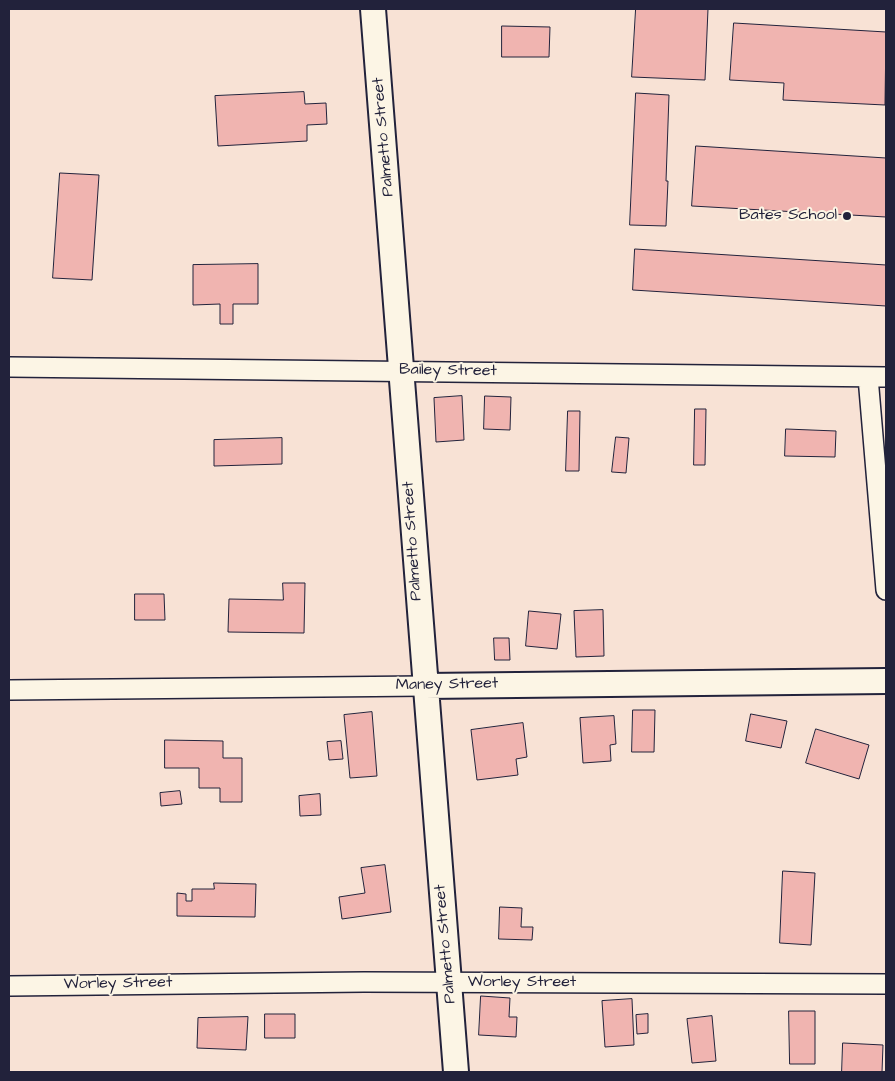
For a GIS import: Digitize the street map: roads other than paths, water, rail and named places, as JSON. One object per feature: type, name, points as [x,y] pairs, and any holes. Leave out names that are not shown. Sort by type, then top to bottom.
[{"type":"street","name":"Palmetto Street","points":[[373,9],[387,165],[400,371],[456,1072]]},
{"type":"street","name":"Bailey Street","points":[[9,367],[877,377]]},
{"type":"street","points":[[877,377],[886,590]]},
{"type":"street","name":"Maney Street","points":[[9,690],[886,681]]},
{"type":"street","name":"Worley Street","points":[[9,986],[235,982],[886,984]]},
{"type":"place","name":"Bates School","points":[[847,216]]}]
